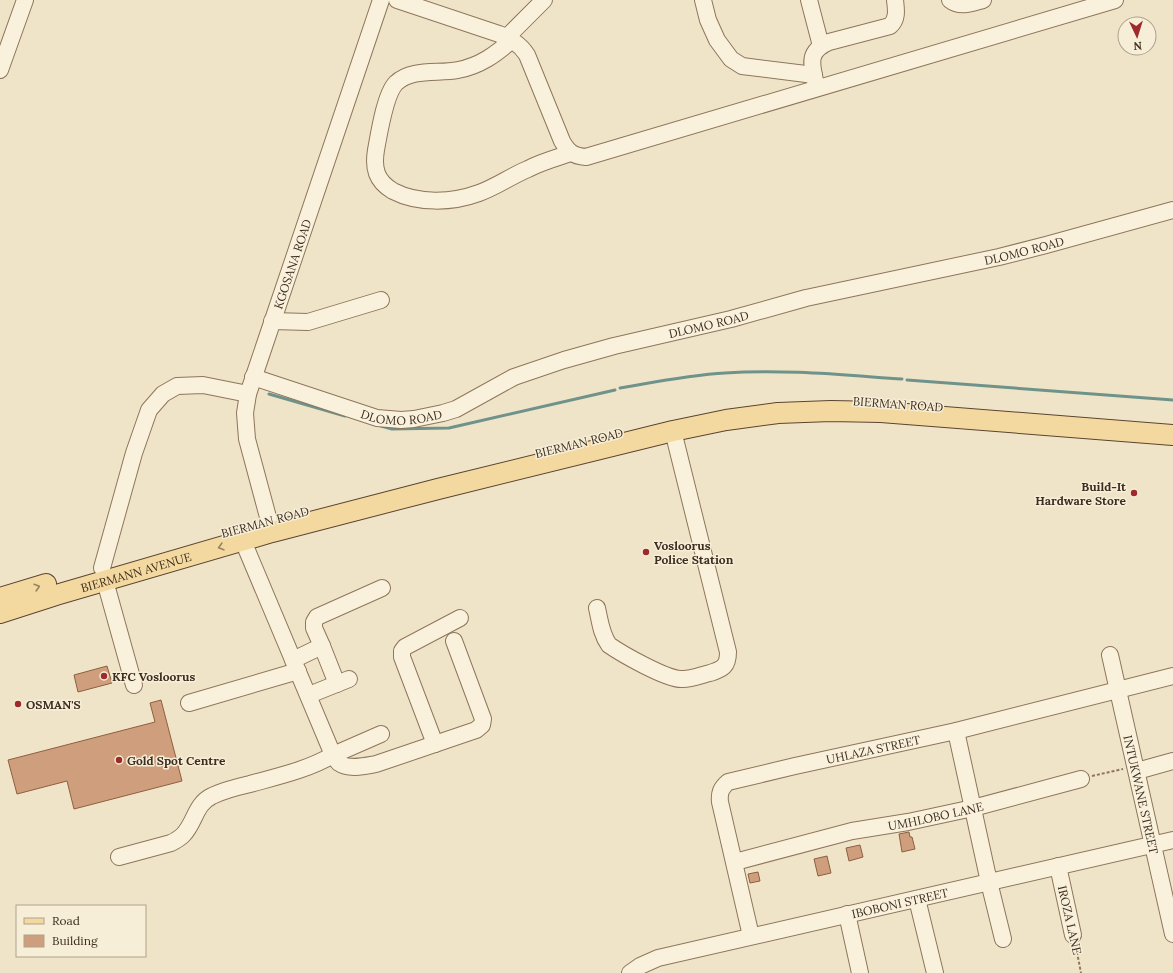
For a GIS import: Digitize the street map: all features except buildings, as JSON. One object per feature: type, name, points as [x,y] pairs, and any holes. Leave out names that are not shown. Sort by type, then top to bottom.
[{"type":"main road","name":"BIERMAN ROAD","points":[[0,598],[103,574],[270,526],[669,420],[750,405],[790,401],[842,401],[1173,424]]},
{"type":"main road","name":"BIERMAN ROAD","points":[[270,526],[438,489],[673,431],[734,419],[778,413],[831,411],[881,412],[1173,435]]},
{"type":"main road","name":"BIERMANN AVENUE","points":[[0,613],[56,595],[103,574],[243,541],[270,526]]},
{"type":"street","points":[[0,70],[25,0]]},
{"type":"street","name":"KGOSANA ROAD","points":[[270,526],[247,438],[245,413],[248,394],[381,0]]},
{"type":"street","points":[[397,0],[510,38],[521,46],[527,55],[562,141],[571,153],[577,156],[586,157],[816,82],[1072,6],[1108,1]]},
{"type":"street","points":[[544,0],[498,53],[486,61],[457,70],[411,75],[396,83],[387,101],[378,139],[375,167],[382,184],[387,187],[408,197],[423,200],[444,200],[462,198],[480,193],[529,168],[571,153]]},
{"type":"street","points":[[703,0],[708,20],[716,40],[736,63],[742,66],[816,82]]},
{"type":"street","points":[[809,0],[820,46]]},
{"type":"street","points":[[816,82],[812,58],[814,52],[820,46],[829,42],[890,26],[896,17],[895,0]]},
{"type":"street","points":[[950,0],[960,5],[983,0]]},
{"type":"street","name":"DLOMO ROAD","points":[[253,377],[377,418],[401,420],[424,417],[456,409],[514,376],[614,346],[731,319],[806,298],[1019,252],[1173,210]]},
{"type":"street","points":[[272,321],[308,322],[381,300]]},
{"type":"street","points":[[134,685],[103,574],[134,453],[149,410],[163,394],[177,386],[203,385],[248,394]]},
{"type":"street","points":[[597,608],[602,632],[609,645],[666,676],[682,679],[690,678],[716,671],[724,667],[728,660],[728,652],[673,431]]},
{"type":"street","points":[[243,541],[333,755],[339,763],[348,766],[361,767],[376,764],[476,730],[482,725],[483,719],[454,641]]},
{"type":"street","points":[[309,695],[343,682],[322,646],[314,628],[314,622],[317,617],[382,588]]},
{"type":"street","points":[[434,744],[402,657],[402,651],[405,647],[460,618]]},
{"type":"street","points":[[189,703],[296,665],[322,646]]},
{"type":"street","name":"INTUKWANE STREET","points":[[1110,655],[1173,934]]},
{"type":"street","name":"UHLAZA STREET","points":[[751,936],[720,802],[719,795],[721,790],[728,782],[956,731],[1173,676]]},
{"type":"street","points":[[956,731],[1003,939]]},
{"type":"street","points":[[119,857],[171,843],[178,839],[188,829],[200,806],[211,796],[306,768],[381,734]]},
{"type":"street","points":[[1136,768],[1173,761]]},
{"type":"street","name":"UMHLOBO LANE","points":[[734,862],[852,831],[908,822],[973,808],[1081,779]]},
{"type":"street","name":"IBOBONI STREET","points":[[630,973],[640,966],[658,958],[1173,840]]},
{"type":"street","name":"IROZA LANE","points":[[1058,866],[1073,935]]},
{"type":"street","points":[[917,899],[935,973]]},
{"type":"street","points":[[847,914],[860,973]]},
{"type":"path","points":[[1081,779],[1136,768]]},
{"type":"path","name":"IROZA LANE","points":[[1073,935],[1081,973]]},
{"type":"waterway","points":[[620,388],[699,375],[747,372],[814,373],[902,379]]},
{"type":"waterway","points":[[907,380],[1173,400]]},
{"type":"waterway","points":[[381,426],[392,429],[449,428],[615,390]]},
{"type":"waterway","points":[[269,394],[345,416]]},
{"type":"place","name":"Build-It Hardware Store","points":[[1134,493]]},
{"type":"place","name":"Vosloorus Police Station","points":[[646,552]]},
{"type":"place","name":"KFC Vosloorus","points":[[104,676]]},
{"type":"place","name":"OSMAN'S","points":[[18,704]]},
{"type":"place","name":"Gold Spot Centre","points":[[119,760]]}]
